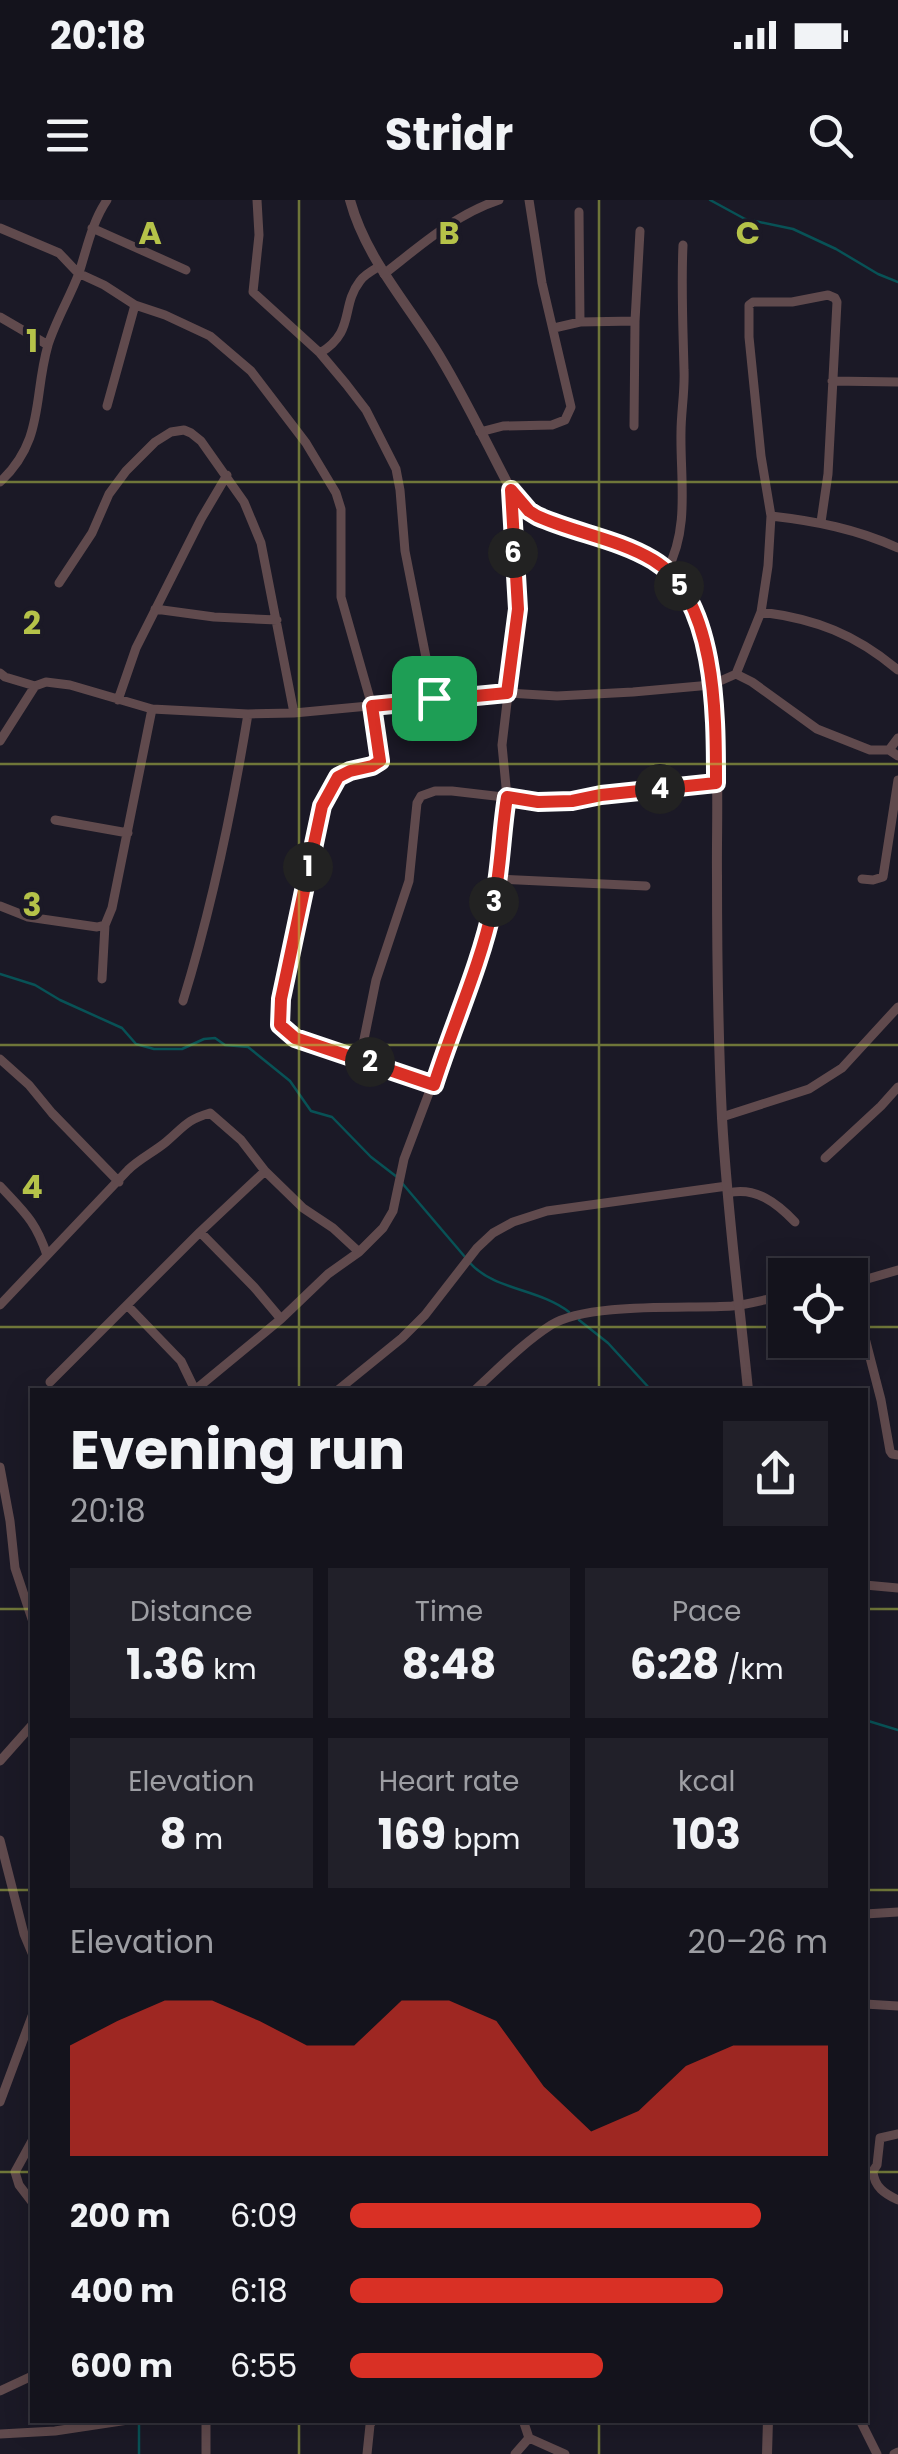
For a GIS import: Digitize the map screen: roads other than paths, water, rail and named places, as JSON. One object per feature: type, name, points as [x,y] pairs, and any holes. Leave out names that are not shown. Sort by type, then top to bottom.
[{"type":"street","points":[[0,482],[18,461],[35,426],[48,346],[92,228],[107,200]]},
{"type":"street","points":[[257,200],[259,235],[253,292],[320,353],[366,410],[396,469],[405,551],[434,698]]},
{"type":"street","points":[[350,200],[362,234],[434,347],[511,490],[537,516],[630,549],[667,570],[687,597],[704,636],[715,720],[722,1117],[748,1388]]},
{"type":"street","points":[[320,353],[342,333],[360,281],[468,213],[499,200]]},
{"type":"street","points":[[480,432],[502,426],[552,425],[565,420],[571,407],[542,283],[529,200]]},
{"type":"street","points":[[579,212],[580,322]]},
{"type":"street","points":[[0,228],[59,252],[78,273],[135,305],[210,336],[251,370],[306,444],[336,493],[341,509],[340,597],[372,706],[380,761],[338,777],[322,806],[281,999],[280,1025],[295,1038],[434,1085]]},
{"type":"street","points":[[92,228],[186,270]]},
{"type":"street","points":[[634,426],[640,231]]},
{"type":"street","points":[[667,570],[679,545],[680,532],[683,245]]},
{"type":"street","points":[[0,741],[36,686],[46,682],[70,685],[152,709],[248,714],[507,693],[558,696],[711,685],[736,674],[761,612],[771,516],[748,337],[748,305],[753,302],[792,302],[828,295],[835,298],[828,474],[820,522]]},
{"type":"street","points":[[106,406],[135,305]]},
{"type":"street","points":[[0,317],[48,346]]},
{"type":"street","points":[[554,328],[580,322],[635,321]]},
{"type":"street","points":[[832,381],[898,382]]},
{"type":"street","points":[[60,583],[126,471],[154,442],[178,430],[191,433],[201,441],[244,502],[260,543],[294,713]]},
{"type":"street","points":[[118,700],[136,648],[200,519],[227,475]]},
{"type":"street","points":[[197,1388],[281,1319],[328,1274],[359,1252],[390,1220],[404,1159],[478,960],[499,878],[507,797],[502,746],[518,609],[511,490]]},
{"type":"street","points":[[771,516],[820,522],[878,538],[898,548]]},
{"type":"street","points":[[155,609],[277,620]]},
{"type":"street","points":[[761,612],[832,628],[870,648],[898,670]]},
{"type":"street","points":[[0,673],[36,686]]},
{"type":"street","points":[[736,674],[817,729],[870,750],[893,753],[898,738]]},
{"type":"street","points":[[102,979],[106,925],[152,709]]},
{"type":"street","points":[[184,1001],[216,879],[248,714]]},
{"type":"street","points":[[862,879],[884,877],[898,780]]},
{"type":"street","points":[[360,1059],[376,980],[408,881],[421,796],[452,791],[538,802],[572,801],[716,783]]},
{"type":"street","points":[[55,820],[128,833]]},
{"type":"street","points":[[499,878],[646,886]]},
{"type":"street","points":[[0,906],[28,917],[97,928],[106,925]]},
{"type":"street","points":[[722,1117],[809,1089],[842,1068],[898,1007]]},
{"type":"street","points":[[0,1059],[119,1182]]},
{"type":"street","points":[[825,1158],[898,1087]]},
{"type":"street","points":[[0,1305],[129,1168],[167,1142],[190,1119],[210,1113],[241,1140],[302,1208],[333,1228],[359,1252]]},
{"type":"street","points":[[50,1382],[265,1171]]},
{"type":"street","points":[[0,1186],[31,1219],[48,1255]]},
{"type":"street","points":[[340,1388],[402,1338],[477,1248],[513,1222],[547,1211],[740,1190],[767,1198],[794,1222]]},
{"type":"street","points":[[200,1232],[281,1319]]},
{"type":"street","points":[[868,1279],[898,1270]]},
{"type":"street","points":[[481,1388],[509,1358],[553,1324],[579,1315],[738,1305],[768,1299]]},
{"type":"street","points":[[126,1305],[181,1361],[194,1388]]},
{"type":"street","points":[[868,1356],[890,1452],[898,1455]]},
{"type":"street","points":[[0,1468],[15,1568],[30,1611]]},
{"type":"street","points":[[0,1554],[13,1553]]},
{"type":"street","points":[[868,1585],[898,1588]]},
{"type":"street","points":[[0,1761],[30,1729]]},
{"type":"street","points":[[0,1840],[30,1949]]},
{"type":"street","points":[[868,1914],[898,1912]]},
{"type":"street","points":[[868,2004],[898,2006]]},
{"type":"street","points":[[0,2102],[30,2021]]},
{"type":"street","points":[[898,2134],[880,2138],[873,2171],[875,2182],[884,2193],[898,2200]]},
{"type":"street","points":[[30,2144],[15,2172],[18,2185],[30,2200]]},
{"type":"street","points":[[868,2161],[877,2165]]},
{"type":"street","points":[[0,2390],[30,2377]]},
{"type":"street","points":[[0,2434],[105,2423]]},
{"type":"street","points":[[206,2423],[206,2454]]},
{"type":"street","points":[[367,2454],[372,2423]]},
{"type":"street","points":[[525,2423],[528,2438]]},
{"type":"street","points":[[767,2454],[768,2423]]},
{"type":"street","points":[[862,2423],[877,2454]]},
{"type":"street","points":[[515,2454],[528,2438]]},
{"type":"street","points":[[528,2438],[566,2454]]},
{"type":"waterway","points":[[710,200],[745,219],[793,229],[898,282]]},
{"type":"waterway","points":[[0,974],[35,985],[122,1028],[136,1044],[154,1049],[182,1049],[215,1038],[225,1045],[248,1047],[290,1081],[311,1111],[332,1117],[397,1177]]},
{"type":"waterway","points":[[402,1183],[465,1257]]},
{"type":"waterway","points":[[470,1263],[492,1279],[545,1298],[569,1312]]},
{"type":"waterway","points":[[579,1320],[608,1343],[649,1388]]},
{"type":"waterway","points":[[868,1721],[898,1730]]},
{"type":"waterway","points":[[139,2423],[139,2454]]}]
